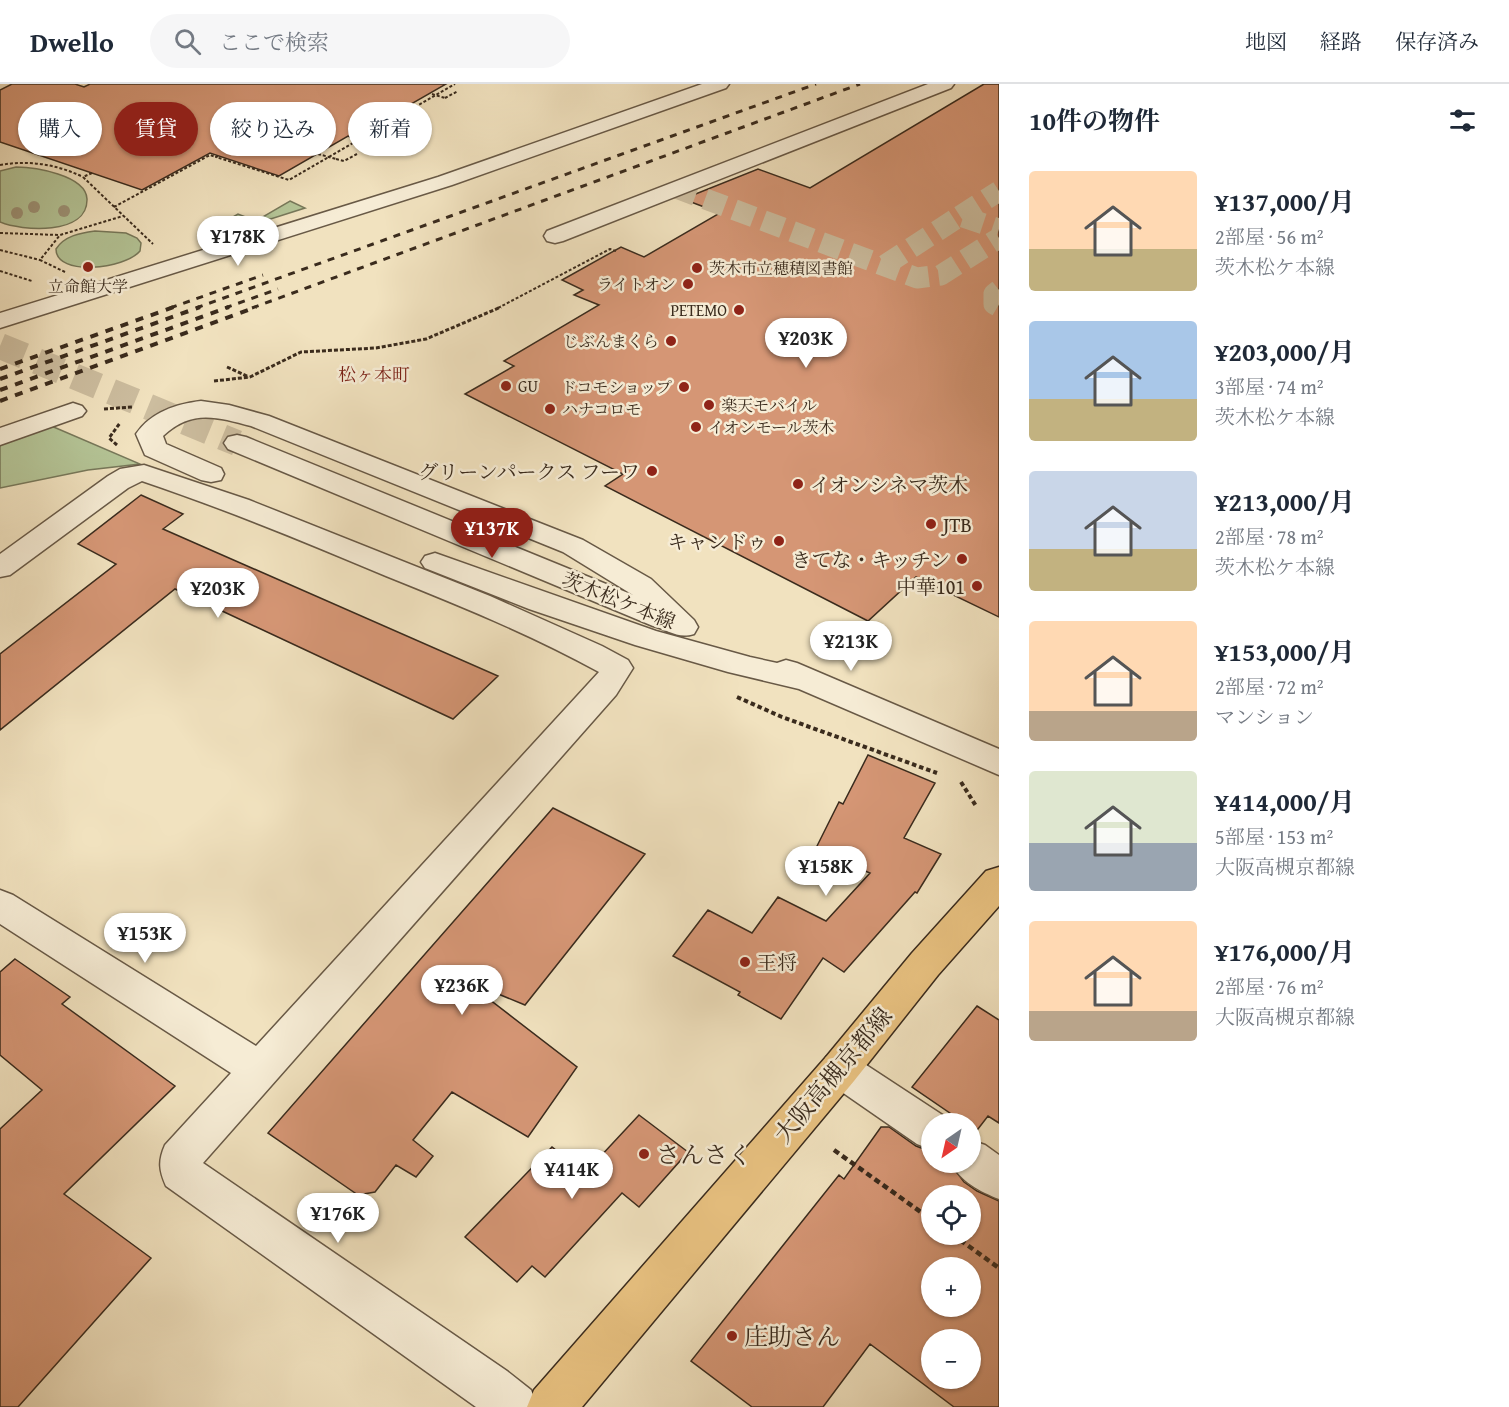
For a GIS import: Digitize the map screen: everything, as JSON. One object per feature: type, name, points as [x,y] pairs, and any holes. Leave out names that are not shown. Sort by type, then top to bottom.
[{"type":"main road","name":"大阪高槻京都線","points":[[551,1407],[840,1069],[925,964],[999,881]]},
{"type":"street","points":[[6,315],[445,181],[720,84]]},
{"type":"street","points":[[555,236],[945,84]]},
{"type":"street","points":[[683,627],[641,586],[573,546],[260,421],[220,410],[190,409],[162,420],[149,434],[154,449],[178,461],[523,596],[717,659],[806,680]]},
{"type":"street","points":[[0,437],[73,411]]},
{"type":"street","name":"茨木松ケ本線","points":[[237,443],[683,627],[999,763]]},
{"type":"street","points":[[0,568],[118,482],[130,475],[144,473],[274,520],[440,587],[591,653],[617,668],[605,687],[180,1159],[181,1172],[514,1407]]},
{"type":"street","points":[[0,905],[260,1070]]},
{"type":"street","points":[[840,1069],[921,1124]]},
{"type":"street","points":[[981,1167],[999,1179]]},
{"type":"path","points":[[424,102],[455,84]]},
{"type":"path","points":[[431,94],[446,98],[458,91]]},
{"type":"path","points":[[114,207],[210,155],[289,180],[348,146]]},
{"type":"path","points":[[325,156],[344,161],[353,156]]},
{"type":"path","points":[[0,165],[15,162],[42,164],[65,169],[83,177],[156,247]]},
{"type":"path","points":[[83,177],[92,173]]},
{"type":"path","points":[[0,233],[60,235],[123,216]]},
{"type":"path","points":[[40,260],[60,235]]},
{"type":"path","points":[[227,367],[250,377],[302,352],[376,348],[426,339],[481,317],[610,249],[616,250]]},
{"type":"path","points":[[0,250],[40,260],[70,274]]},
{"type":"path","points":[[579,266],[584,268]]},
{"type":"path","points":[[834,1150],[921,1212]]},
{"type":"path","points":[[967,1245],[999,1268]]},
{"type":"green space","points":[[16,167],[46,171],[69,178],[84,191],[87,199],[84,211],[77,219],[52,228],[23,227],[0,222],[0,171]]},
{"type":"green space","points":[[290,201],[305,208],[214,237],[208,234],[208,231],[238,214],[256,221]]},
{"type":"green space","points":[[95,231],[126,233],[137,238],[141,243],[140,251],[121,262],[107,266],[79,267],[67,264],[59,258],[56,249],[63,241],[78,234]]},
{"type":"green space","points":[[49,425],[140,464],[88,470],[0,488],[0,442]]},
{"type":"building","points":[[12,84],[75,84],[84,87],[90,84],[446,84],[415,102],[348,102],[348,136],[336,143],[336,102],[210,102],[210,153],[142,190],[41,156],[102,156],[102,102],[18,102],[18,148],[0,142],[0,90]]},
{"type":"building","name":"イオンモール茨木","points":[[984,84],[999,84],[999,617],[916,577],[868,621],[605,486],[623,474],[465,394],[514,366],[504,361],[599,305],[574,295],[583,290],[562,280],[621,247],[644,257],[720,213],[683,199],[758,169],[810,188]]},
{"type":"building","points":[[219,156],[314,156],[279,176]]},
{"type":"building","points":[[141,495],[183,514],[163,529],[498,676],[453,719],[175,589],[0,730],[0,654],[116,564],[78,544]]},
{"type":"building","points":[[868,755],[935,783],[904,838],[941,854],[917,893],[915,892],[844,972],[823,958],[781,1019],[738,995],[740,992],[673,956],[708,910],[752,933],[778,897],[826,921],[870,873],[815,850],[839,802],[843,804]]},
{"type":"building","points":[[553,808],[645,854],[525,1005],[474,984],[472,986],[577,1067],[528,1137],[452,1092],[413,1140],[433,1156],[416,1177],[396,1165],[375,1192],[358,1195],[268,1133]]},
{"type":"building","points":[[15,959],[70,997],[62,1004],[175,1086],[64,1194],[151,1258],[18,1407],[0,1407],[0,1129],[42,1090],[0,1055],[0,972]]},
{"type":"building","points":[[977,1006],[999,1020],[999,1123],[988,1116],[981,1125],[981,1113],[950,1113],[912,1087]]},
{"type":"building","points":[[639,1115],[688,1152],[639,1207],[622,1193],[545,1277],[532,1266],[517,1282],[465,1237],[552,1147],[585,1173]]},
{"type":"building","points":[[881,1127],[889,1127],[921,1148],[921,1173],[957,1173],[968,1185],[921,1185],[921,1245],[981,1245],[981,1193],[999,1201],[999,1407],[954,1407],[930,1389],[981,1389],[981,1329],[921,1329],[921,1382],[870,1344],[823,1407],[752,1407],[691,1361],[839,1175],[844,1179]]},
{"type":"tunnel","points":[[676,188],[917,278],[941,275],[999,238]]},
{"type":"tunnel","points":[[960,216],[999,191]]},
{"type":"tunnel","points":[[885,265],[960,216]]},
{"type":"tunnel","points":[[960,216],[999,229]]},
{"type":"tunnel","points":[[999,290],[994,294],[994,304],[999,307]]},
{"type":"tunnel","points":[[0,346],[237,443]]},
{"type":"railway","points":[[196,308],[816,84]]},
{"type":"railway","points":[[252,308],[860,84]]},
{"type":"railway","points":[[170,308],[263,275]]},
{"type":"railway","points":[[225,308],[278,289]]},
{"type":"railway","points":[[0,369],[174,307]]},
{"type":"railway","points":[[0,379],[200,307]]},
{"type":"railway","points":[[0,390],[229,307]]},
{"type":"railway","points":[[0,401],[256,307]]},
{"type":"place","name":"立命館大学","points":[[88,267]]},
{"type":"place","name":"茨木市立穂積図書館","points":[[697,268]]},
{"type":"place","name":"ライトオン","points":[[688,284]]},
{"type":"place","name":"PETEMO","points":[[739,310]]},
{"type":"place","name":"じぶんまくら","points":[[671,341]]},
{"type":"place","name":"GU","points":[[506,386]]},
{"type":"place","name":"ドコモショップ","points":[[684,387]]},
{"type":"place","name":"楽天モバイル","points":[[709,405]]},
{"type":"place","name":"ハナコロモ","points":[[550,409]]},
{"type":"place","name":"イオンモール茨木","points":[[696,427]]},
{"type":"place","name":"グリーンパークス フーワ","points":[[652,471]]},
{"type":"place","name":"イオンシネマ茨木","points":[[798,484]]},
{"type":"place","name":"JTB","points":[[931,524]]},
{"type":"place","name":"キャンドゥ","points":[[779,541]]},
{"type":"place","name":"きてな・キッチン","points":[[962,559]]},
{"type":"place","name":"中華101","points":[[977,586]]},
{"type":"place","name":"王将","points":[[745,962]]},
{"type":"place","name":"さんさく","points":[[644,1154]]},
{"type":"place","name":"庄助さん","points":[[732,1336]]},
{"type":"district","name":"松ヶ本町","points":[[374,374]]}]
